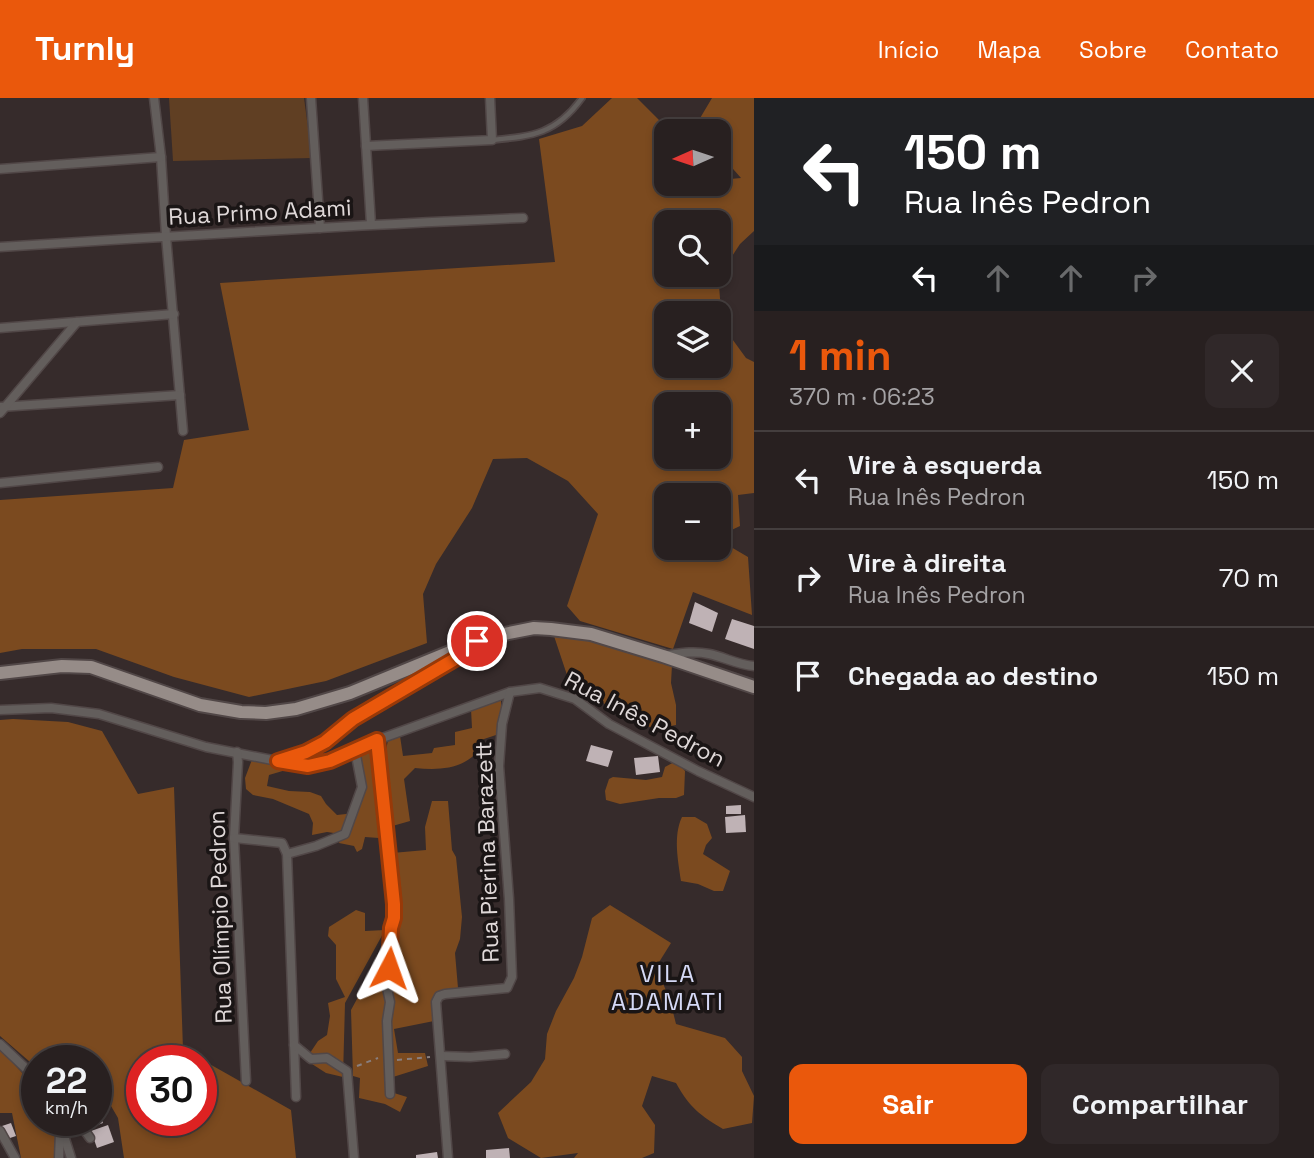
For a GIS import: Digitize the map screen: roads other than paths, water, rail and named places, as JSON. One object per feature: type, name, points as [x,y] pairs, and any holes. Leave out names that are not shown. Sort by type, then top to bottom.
[{"type":"main road","points":[[0,673],[62,666],[91,667],[200,705],[241,712],[266,712],[296,709],[350,692],[477,641],[534,628],[592,634],[754,687]]},
{"type":"street","points":[[311,98],[320,228]]},
{"type":"street","points":[[363,98],[371,224]]},
{"type":"street","points":[[366,146],[492,140],[490,98]]},
{"type":"street","points":[[156,101],[183,431]]},
{"type":"street","points":[[0,169],[161,157]]},
{"type":"street","name":"Rua Primo Adami","points":[[0,247],[371,224],[523,218]]},
{"type":"street","points":[[0,328],[174,314]]},
{"type":"street","points":[[0,413],[3,406],[77,322]]},
{"type":"street","points":[[3,406],[180,395]]},
{"type":"street","points":[[0,483],[158,467]]},
{"type":"street","points":[[278,761],[306,752],[325,742],[353,719],[455,659],[477,641]]},
{"type":"street","points":[[663,656],[694,652],[754,666]]},
{"type":"street","name":"Rua Inês Pedron","points":[[0,710],[51,708],[99,714],[206,747],[308,766],[330,761],[377,740],[510,692],[540,688],[575,699],[609,724],[754,797]]},
{"type":"street","name":"Rua Pierina Barazett","points":[[449,1158],[436,1002],[439,996],[446,994],[507,988],[512,977],[499,765],[502,724],[510,692]]},
{"type":"street","points":[[377,740],[394,904],[387,988],[390,1002],[387,1021],[390,1094]]},
{"type":"street","points":[[287,854],[345,834],[362,787],[355,750]]},
{"type":"street","name":"Rua Olímpio Pedron","points":[[237,752],[234,838],[246,1081]]},
{"type":"street","points":[[234,838],[282,843],[287,854],[296,1097]]},
{"type":"street","points":[[0,1044],[21,1064]]},
{"type":"street","points":[[294,1045],[311,1059],[327,1058],[346,1072],[354,1158]]},
{"type":"street","points":[[441,1056],[505,1054]]},
{"type":"street","points":[[0,1131],[15,1158]]},
{"type":"street","points":[[59,1158],[60,1136]]},
{"type":"street","points":[[64,1136],[71,1158]]},
{"type":"lane","points":[[492,140],[528,136],[549,129],[564,119],[582,98]]},
{"type":"district","name":"VILA ADAMATI","points":[[668,987]]}]
